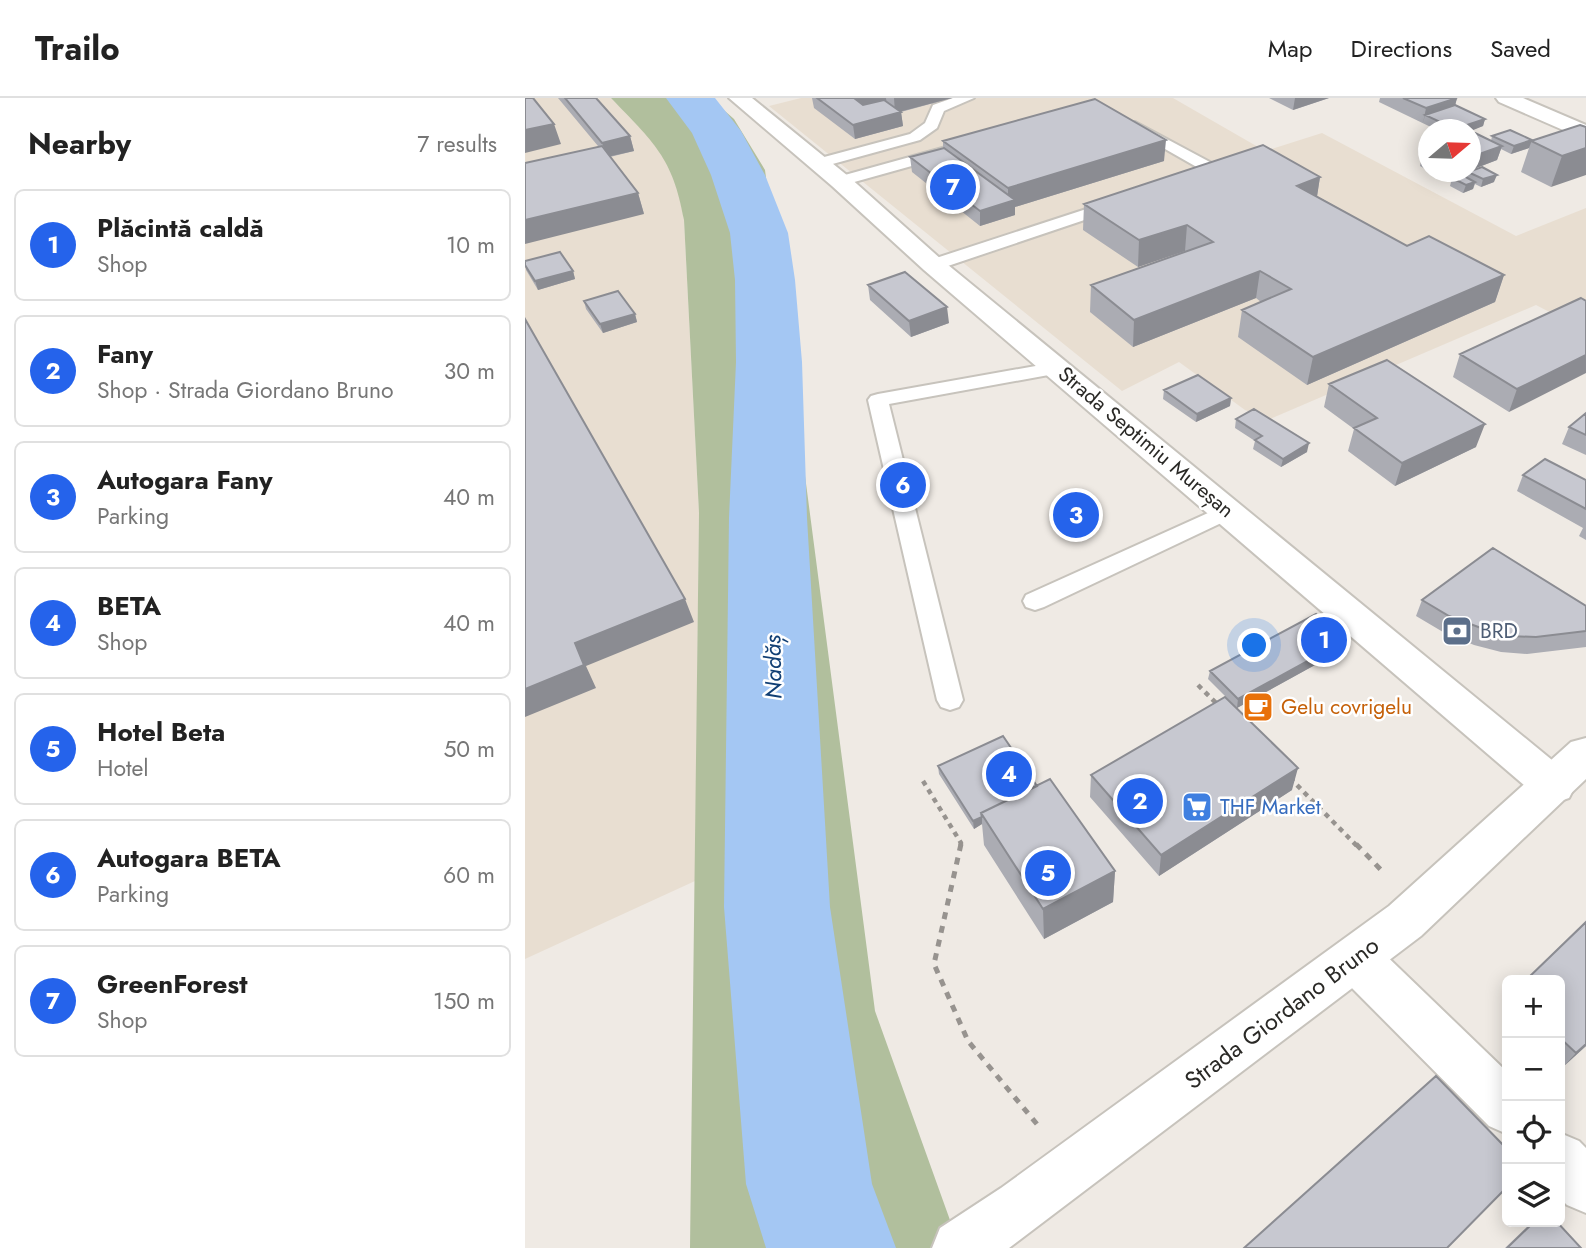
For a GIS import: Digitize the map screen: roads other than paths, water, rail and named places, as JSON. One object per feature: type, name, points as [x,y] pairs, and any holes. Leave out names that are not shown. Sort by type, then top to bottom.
[{"type":"street","name":"Strada Septimiu Mureșan","points":[[739,98],[829,172],[933,265],[1554,786]]},
{"type":"street","points":[[1506,98],[1586,132]]},
{"type":"street","name":"Strada Giordano Bruno","points":[[960,1248],[1020,1207],[1420,909],[1586,754]]},
{"type":"street","points":[[1356,959],[1502,1103]]},
{"type":"street","points":[[1564,1164],[1586,1186]]},
{"type":"lane","points":[[829,172],[915,137],[932,125],[938,108],[967,98]]},
{"type":"lane","points":[[1117,119],[1129,122],[1215,171],[1189,180]]},
{"type":"lane","points":[[829,172],[957,149]]},
{"type":"lane","points":[[933,265],[1137,197]]},
{"type":"lane","points":[[950,699],[878,400],[1058,368]]},
{"type":"lane","points":[[1035,601],[1228,511]]},
{"type":"waterway","name":"Nadăș","points":[[690,98],[716,131],[738,175],[759,233],[765,280],[769,362],[768,518],[777,907],[809,1184],[831,1248]]},
{"type":"place","name":"GreenForest","points":[[953,187]]},
{"type":"place","name":"Autogara BETA","points":[[903,485]]},
{"type":"place","name":"Autogara Fany","points":[[1076,515]]},
{"type":"place","name":"BRD","points":[[1457,631]]},
{"type":"place","name":"Plăcintă caldă","points":[[1324,640]]},
{"type":"place","name":"Gelu covrigelu","points":[[1258,707]]},
{"type":"place","name":"BETA","points":[[1009,774]]},
{"type":"place","name":"Fany","points":[[1140,801]]},
{"type":"place","name":"THF Market","points":[[1197,807]]},
{"type":"place","name":"Hotel Beta","points":[[1048,873]]}]
